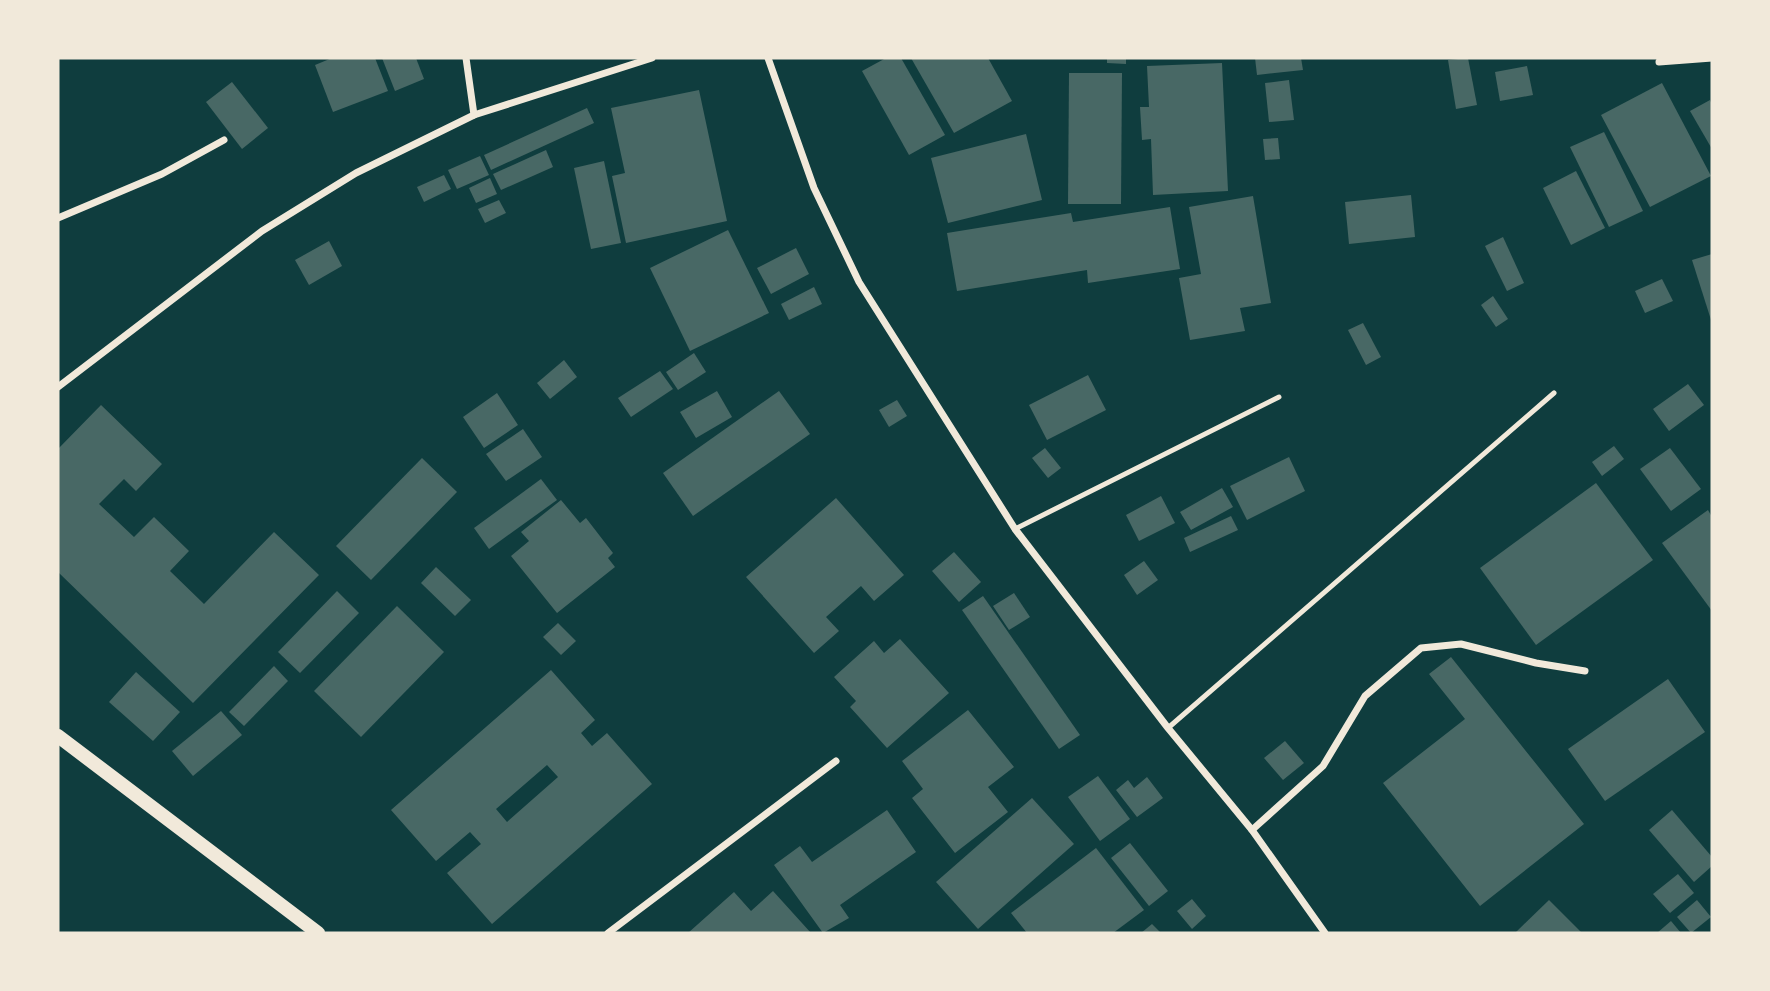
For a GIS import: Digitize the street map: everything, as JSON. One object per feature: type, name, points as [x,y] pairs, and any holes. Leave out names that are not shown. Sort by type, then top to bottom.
[{"type":"main road","points":[[58,736],[318,933]]},
{"type":"street","points":[[466,58],[474,114]]},
{"type":"street","points":[[58,387],[262,231],[356,173],[474,114],[652,58]]},
{"type":"street","points":[[768,58],[814,188],[859,282],[1015,529],[1168,728],[1252,830],[1325,933]]},
{"type":"street","points":[[1659,62],[1712,58]]},
{"type":"street","points":[[58,218],[162,174],[225,140]]},
{"type":"street","points":[[1252,830],[1323,766],[1365,696],[1421,648],[1461,644],[1536,663],[1585,671]]},
{"type":"street","points":[[608,933],[836,761]]},
{"type":"lane","points":[[1168,728],[1554,393]]},
{"type":"lane","points":[[1015,529],[1279,397]]},
{"type":"building","points":[[332,58],[375,58],[388,91],[333,112],[315,65]]},
{"type":"building","points":[[382,58],[416,58],[424,79],[395,91]]},
{"type":"building","points":[[886,58],[901,58],[945,135],[909,155],[862,71]]},
{"type":"building","points":[[911,58],[988,58],[1012,101],[954,133]]},
{"type":"building","points":[[1107,58],[1126,58],[1126,64],[1107,63]]},
{"type":"building","points":[[1255,58],[1301,58],[1303,70],[1257,75]]},
{"type":"building","points":[[1468,58],[1477,105],[1456,109],[1448,60]]},
{"type":"building","points":[[1222,63],[1228,191],[1153,195],[1151,139],[1142,140],[1140,107],[1149,107],[1147,66]]},
{"type":"building","points":[[1527,66],[1533,95],[1500,101],[1495,72]]},
{"type":"building","points":[[1069,73],[1122,73],[1121,204],[1068,204]]},
{"type":"building","points":[[1289,80],[1294,120],[1269,122],[1265,83]]},
{"type":"building","points":[[232,82],[268,128],[242,149],[206,102]]},
{"type":"building","points":[[1662,83],[1711,176],[1650,207],[1601,115]]},
{"type":"building","points":[[699,90],[727,221],[626,243],[612,176],[625,173],[611,108]]},
{"type":"building","points":[[1710,100],[1712,105],[1712,149],[1690,111]]},
{"type":"building","points":[[587,108],[594,123],[491,170],[484,155]]},
{"type":"building","points":[[1604,132],[1643,211],[1609,227],[1570,147]]},
{"type":"building","points":[[1026,134],[1042,200],[948,223],[931,158]]},
{"type":"building","points":[[1278,138],[1280,159],[1265,160],[1263,139]]},
{"type":"building","points":[[546,150],[553,167],[501,190],[493,174]]},
{"type":"building","points":[[480,156],[489,175],[457,189],[448,170]]},
{"type":"building","points":[[604,161],[621,243],[591,249],[574,168]]},
{"type":"building","points":[[1576,171],[1605,228],[1571,245],[1543,188]]},
{"type":"building","points":[[444,175],[451,189],[424,202],[417,187]]},
{"type":"building","points":[[490,178],[497,194],[476,203],[469,188]]},
{"type":"building","points":[[1411,195],[1415,237],[1349,244],[1345,202]]},
{"type":"building","points":[[1253,196],[1271,303],[1240,308],[1245,331],[1190,340],[1179,278],[1201,274],[1189,207]]},
{"type":"building","points":[[499,200],[506,213],[485,223],[478,209]]},
{"type":"building","points":[[1170,207],[1180,269],[1088,283],[1087,270],[957,291],[947,233],[1071,213],[1073,222]]},
{"type":"building","points":[[728,230],[769,313],[690,351],[650,268]]},
{"type":"building","points":[[1503,237],[1524,283],[1507,291],[1485,246]]},
{"type":"building","points":[[329,241],[342,266],[309,285],[295,260]]},
{"type":"building","points":[[796,248],[809,274],[771,294],[757,268]]},
{"type":"building","points":[[1712,254],[1712,323],[1692,260]]},
{"type":"building","points":[[1662,279],[1673,301],[1645,313],[1635,291]]},
{"type":"building","points":[[814,287],[822,304],[789,320],[781,304]]},
{"type":"building","points":[[1493,296],[1508,319],[1496,327],[1481,305]]},
{"type":"building","points":[[1363,323],[1381,357],[1366,365],[1348,330]]},
{"type":"building","points":[[694,353],[706,372],[678,390],[666,372]]},
{"type":"building","points":[[564,360],[577,377],[550,399],[537,383]]},
{"type":"building","points":[[660,371],[673,389],[631,417],[618,398]]},
{"type":"building","points":[[1088,375],[1106,410],[1047,440],[1029,405]]},
{"type":"building","points":[[1688,384],[1704,405],[1669,431],[1653,409]]},
{"type":"building","points":[[717,391],[732,417],[696,438],[680,412]]},
{"type":"building","points":[[779,391],[810,434],[693,516],[663,473]]},
{"type":"building","points":[[497,393],[518,425],[484,448],[463,417]]},
{"type":"building","points":[[897,400],[907,416],[889,427],[879,410]]},
{"type":"building","points":[[101,405],[162,464],[136,491],[124,479],[99,504],[134,537],[154,517],[189,551],[170,571],[204,604],[274,532],[319,575],[193,703],[58,572],[58,449]]},
{"type":"building","points":[[523,429],[542,457],[506,481],[486,454]]},
{"type":"building","points":[[1614,446],[1624,459],[1602,476],[1592,462]]},
{"type":"building","points":[[1045,448],[1061,468],[1048,478],[1032,458]]},
{"type":"building","points":[[1670,448],[1701,489],[1671,511],[1640,469]]},
{"type":"building","points":[[1289,457],[1305,491],[1247,520],[1230,486]]},
{"type":"building","points":[[422,458],[457,492],[371,580],[336,546]]},
{"type":"building","points":[[541,479],[557,500],[489,549],[474,528]]},
{"type":"building","points":[[1596,483],[1653,560],[1536,645],[1480,568]]},
{"type":"building","points":[[1222,488],[1233,507],[1191,530],[1180,512]]},
{"type":"building","points":[[1161,496],[1175,523],[1139,541],[1126,515]]},
{"type":"building","points":[[836,498],[904,575],[874,601],[861,586],[826,617],[839,631],[814,653],[746,577]]},
{"type":"building","points":[[561,500],[580,523],[586,518],[613,553],[608,558],[615,567],[557,613],[511,556],[529,541],[521,532]]},
{"type":"building","points":[[1708,510],[1712,517],[1712,611],[1662,543]]},
{"type":"building","points":[[1231,516],[1238,530],[1190,552],[1184,538]]},
{"type":"building","points":[[954,552],[981,582],[959,602],[932,571]]},
{"type":"building","points":[[1144,561],[1158,580],[1137,595],[1124,575]]},
{"type":"building","points":[[436,567],[471,600],[455,616],[421,583]]},
{"type":"building","points":[[337,591],[359,613],[300,673],[278,652]]},
{"type":"building","points":[[1014,593],[1030,617],[1009,630],[993,606]]},
{"type":"building","points":[[983,596],[1080,735],[1059,749],[962,610]]},
{"type":"building","points":[[397,606],[444,652],[361,737],[314,691]]},
{"type":"building","points":[[558,623],[576,641],[561,655],[543,637]]},
{"type":"building","points":[[900,639],[949,693],[887,748],[850,707],[856,701],[834,677],[874,641],[884,653]]},
{"type":"building","points":[[1451,657],[1584,824],[1480,906],[1383,783],[1465,719],[1429,674]]},
{"type":"building","points":[[274,666],[288,681],[244,726],[229,712]]},
{"type":"building","points":[[551,670],[595,720],[581,733],[592,746],[607,733],[652,784],[492,924],[447,873],[481,844],[470,832],[436,861],[391,810]],"holes":[[[547,765],[558,777],[507,822],[496,809]]]},
{"type":"building","points":[[136,672],[180,712],[153,741],[109,702]]},
{"type":"building","points":[[1668,679],[1705,732],[1605,801],[1568,749]]},
{"type":"building","points":[[968,710],[1014,767],[988,787],[1008,812],[955,853],[912,798],[923,789],[902,761]]},
{"type":"building","points":[[221,711],[242,735],[193,776],[172,751]]},
{"type":"building","points":[[1285,741],[1304,763],[1283,780],[1264,758]]},
{"type":"building","points":[[1098,776],[1130,819],[1100,841],[1068,797]]},
{"type":"building","points":[[1147,777],[1163,798],[1137,817],[1116,790],[1128,780],[1134,788]]},
{"type":"building","points":[[1032,798],[1074,844],[978,929],[936,882]]},
{"type":"building","points":[[887,810],[916,852],[840,905],[849,918],[823,933],[774,865],[800,846],[812,862]]},
{"type":"building","points":[[1672,810],[1712,857],[1712,866],[1694,882],[1649,830]]},
{"type":"building","points":[[1130,843],[1168,891],[1149,906],[1111,858]]},
{"type":"building","points":[[1096,848],[1144,910],[1113,933],[1027,933],[1011,913]]},
{"type":"building","points":[[1678,874],[1694,893],[1670,913],[1653,894]]},
{"type":"building","points":[[773,891],[811,933],[688,933],[734,892],[751,911]]},
{"type":"building","points":[[1192,899],[1206,916],[1192,929],[1177,911]]},
{"type":"building","points":[[1549,900],[1582,933],[1515,933]]},
{"type":"building","points":[[1697,900],[1711,917],[1691,933],[1677,917]]},
{"type":"building","points":[[1671,921],[1681,933],[1657,933]]},
{"type":"building","points":[[1152,924],[1161,933],[1141,933]]}]
